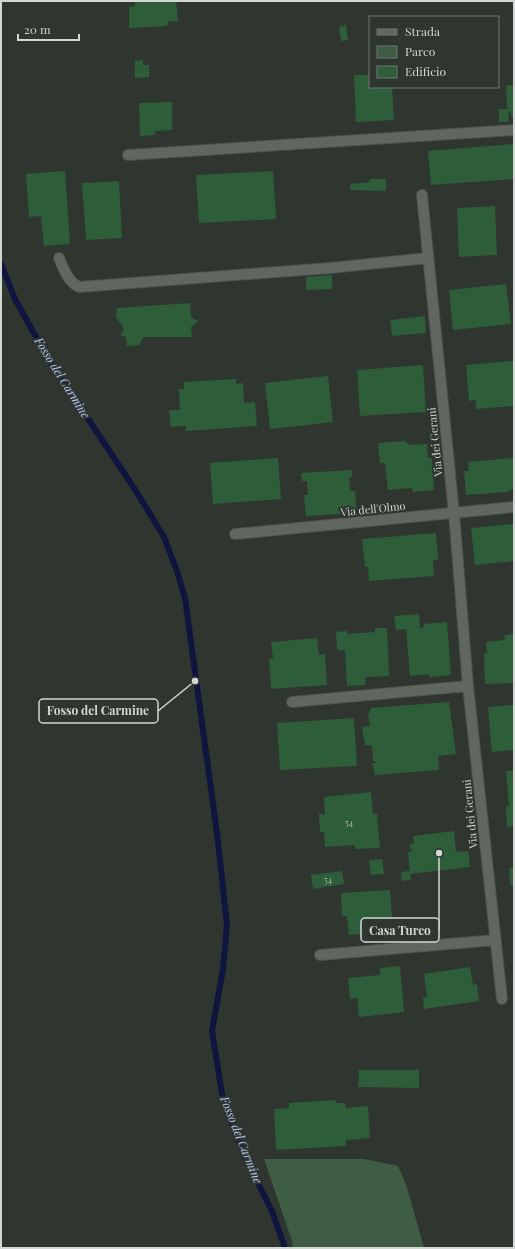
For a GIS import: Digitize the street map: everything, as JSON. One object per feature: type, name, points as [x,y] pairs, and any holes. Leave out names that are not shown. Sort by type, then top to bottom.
[{"type":"street","points":[[128,155],[514,130]]},
{"type":"street","name":"Via dei Gerani","points":[[422,195],[454,512],[468,686],[502,999]]},
{"type":"street","points":[[59,258],[69,280],[79,287],[330,268],[428,258]]},
{"type":"street","name":"Via dell'Olmo","points":[[234,534],[514,507]]},
{"type":"street","points":[[292,702],[468,686]]},
{"type":"street","points":[[320,955],[496,940]]},
{"type":"green space","points":[[264,1159],[364,1159],[398,1166],[406,1184],[424,1248],[293,1248],[292,1241]]},
{"type":"building","points":[[135,1],[176,1],[178,21],[169,21],[167,26],[129,28],[129,7],[135,6]]},
{"type":"building","points":[[346,25],[348,40],[341,41],[339,27]]},
{"type":"building","points":[[143,60],[143,65],[149,65],[149,77],[135,78],[135,61]]},
{"type":"building","points":[[354,75],[369,75],[369,88],[392,88],[394,120],[356,122]]},
{"type":"building","points":[[506,85],[514,85],[514,121],[507,106]]},
{"type":"building","points":[[172,102],[172,130],[155,131],[155,135],[140,136],[139,103]]},
{"type":"building","points":[[499,109],[509,109],[508,122],[499,122]]},
{"type":"building","points":[[514,144],[514,179],[431,185],[428,151]]},
{"type":"building","points":[[65,171],[70,244],[44,246],[41,216],[29,217],[26,174]]},
{"type":"building","points":[[273,171],[276,219],[199,223],[196,175]]},
{"type":"building","points":[[370,179],[386,179],[386,191],[350,190],[350,184],[369,182]]},
{"type":"building","points":[[119,181],[122,238],[86,240],[82,183]]},
{"type":"building","points":[[495,206],[497,255],[459,257],[457,208]]},
{"type":"building","points":[[332,275],[332,289],[306,290],[306,277]]},
{"type":"building","points":[[506,284],[511,324],[453,330],[449,290]]},
{"type":"building","points":[[190,303],[191,317],[198,321],[191,327],[192,337],[143,337],[140,345],[127,346],[126,337],[120,335],[124,331],[116,317],[117,308]]},
{"type":"building","points":[[425,316],[426,333],[392,336],[390,320]]},
{"type":"building","points":[[513,361],[514,406],[476,409],[476,400],[469,401],[466,365]]},
{"type":"building","points":[[423,365],[426,412],[360,416],[357,370]]},
{"type":"building","points":[[328,376],[333,422],[270,429],[265,383]]},
{"type":"building","points":[[236,379],[236,384],[243,383],[244,403],[255,402],[257,426],[186,431],[186,426],[171,427],[169,410],[180,410],[179,389],[184,389],[184,382]]},
{"type":"building","points":[[405,441],[409,445],[427,444],[428,458],[432,458],[434,490],[413,492],[412,488],[388,490],[385,463],[380,463],[378,443]]},
{"type":"building","points":[[278,458],[281,499],[213,504],[210,463]]},
{"type":"building","points":[[514,458],[514,488],[507,492],[466,495],[464,471],[469,471],[468,462]]},
{"type":"building","points":[[352,470],[352,477],[349,477],[350,491],[355,491],[357,513],[306,516],[304,495],[308,495],[307,481],[302,481],[301,473]]},
{"type":"building","points":[[514,524],[514,561],[475,565],[471,528]]},
{"type":"building","points":[[436,533],[438,560],[433,560],[434,576],[369,581],[368,567],[365,567],[362,539]]},
{"type":"building","points":[[419,614],[420,628],[424,627],[424,624],[447,622],[451,675],[429,677],[429,674],[410,676],[406,629],[396,630],[394,616]]},
{"type":"building","points":[[375,628],[387,628],[389,676],[365,677],[365,685],[347,686],[345,650],[337,650],[336,632],[347,631],[347,634],[375,632]]},
{"type":"building","points":[[514,634],[514,683],[485,684],[484,654],[487,652],[486,642],[505,640],[504,635]]},
{"type":"building","points":[[317,638],[319,655],[325,654],[327,685],[271,689],[269,659],[273,659],[271,642]]},
{"type":"building","points":[[449,702],[456,754],[438,756],[439,770],[375,775],[372,763],[377,763],[373,760],[372,746],[365,745],[362,727],[370,726],[368,715],[371,708]]},
{"type":"building","points":[[514,705],[514,750],[492,752],[488,707]]},
{"type":"building","points":[[354,718],[357,766],[280,770],[277,723]]},
{"type":"building","points":[[506,771],[514,771],[514,826],[507,827],[506,806],[509,806]]},
{"type":"building","points":[[371,792],[373,814],[377,814],[380,848],[355,849],[355,845],[325,847],[324,832],[320,832],[319,814],[325,814],[324,797]]},
{"type":"building","points":[[454,831],[456,852],[468,851],[470,867],[410,874],[411,880],[402,881],[401,872],[410,871],[408,853],[412,851],[409,846],[414,843],[413,836]]},
{"type":"building","points":[[382,859],[384,874],[371,875],[369,860]]},
{"type":"building","points":[[514,867],[514,885],[510,885],[509,868]]},
{"type":"building","points":[[342,871],[344,884],[313,889],[311,875]]},
{"type":"building","points":[[390,890],[393,932],[349,935],[347,916],[342,916],[341,893]]},
{"type":"building","points":[[400,966],[404,1012],[359,1017],[357,998],[350,999],[348,978],[380,975],[380,968]]},
{"type":"building","points":[[470,967],[473,985],[477,984],[479,1001],[424,1009],[423,998],[427,997],[424,974]]},
{"type":"building","points":[[359,1070],[419,1070],[419,1088],[358,1087]]},
{"type":"building","points":[[336,1100],[336,1103],[345,1103],[346,1108],[368,1106],[370,1138],[346,1140],[346,1146],[276,1150],[274,1109],[289,1108],[289,1103]]},
{"type":"waterway","name":"Fosso del Carmine","points":[[1,264],[15,299],[47,357],[136,491],[164,537],[177,571],[185,598],[217,833],[227,925],[223,969],[212,1031],[223,1100],[246,1160],[272,1211],[285,1248]]},
{"type":"place","name":"Fosso del Carmine","points":[[195,681]]},
{"type":"place","name":"Casa Turco","points":[[439,853]]}]
